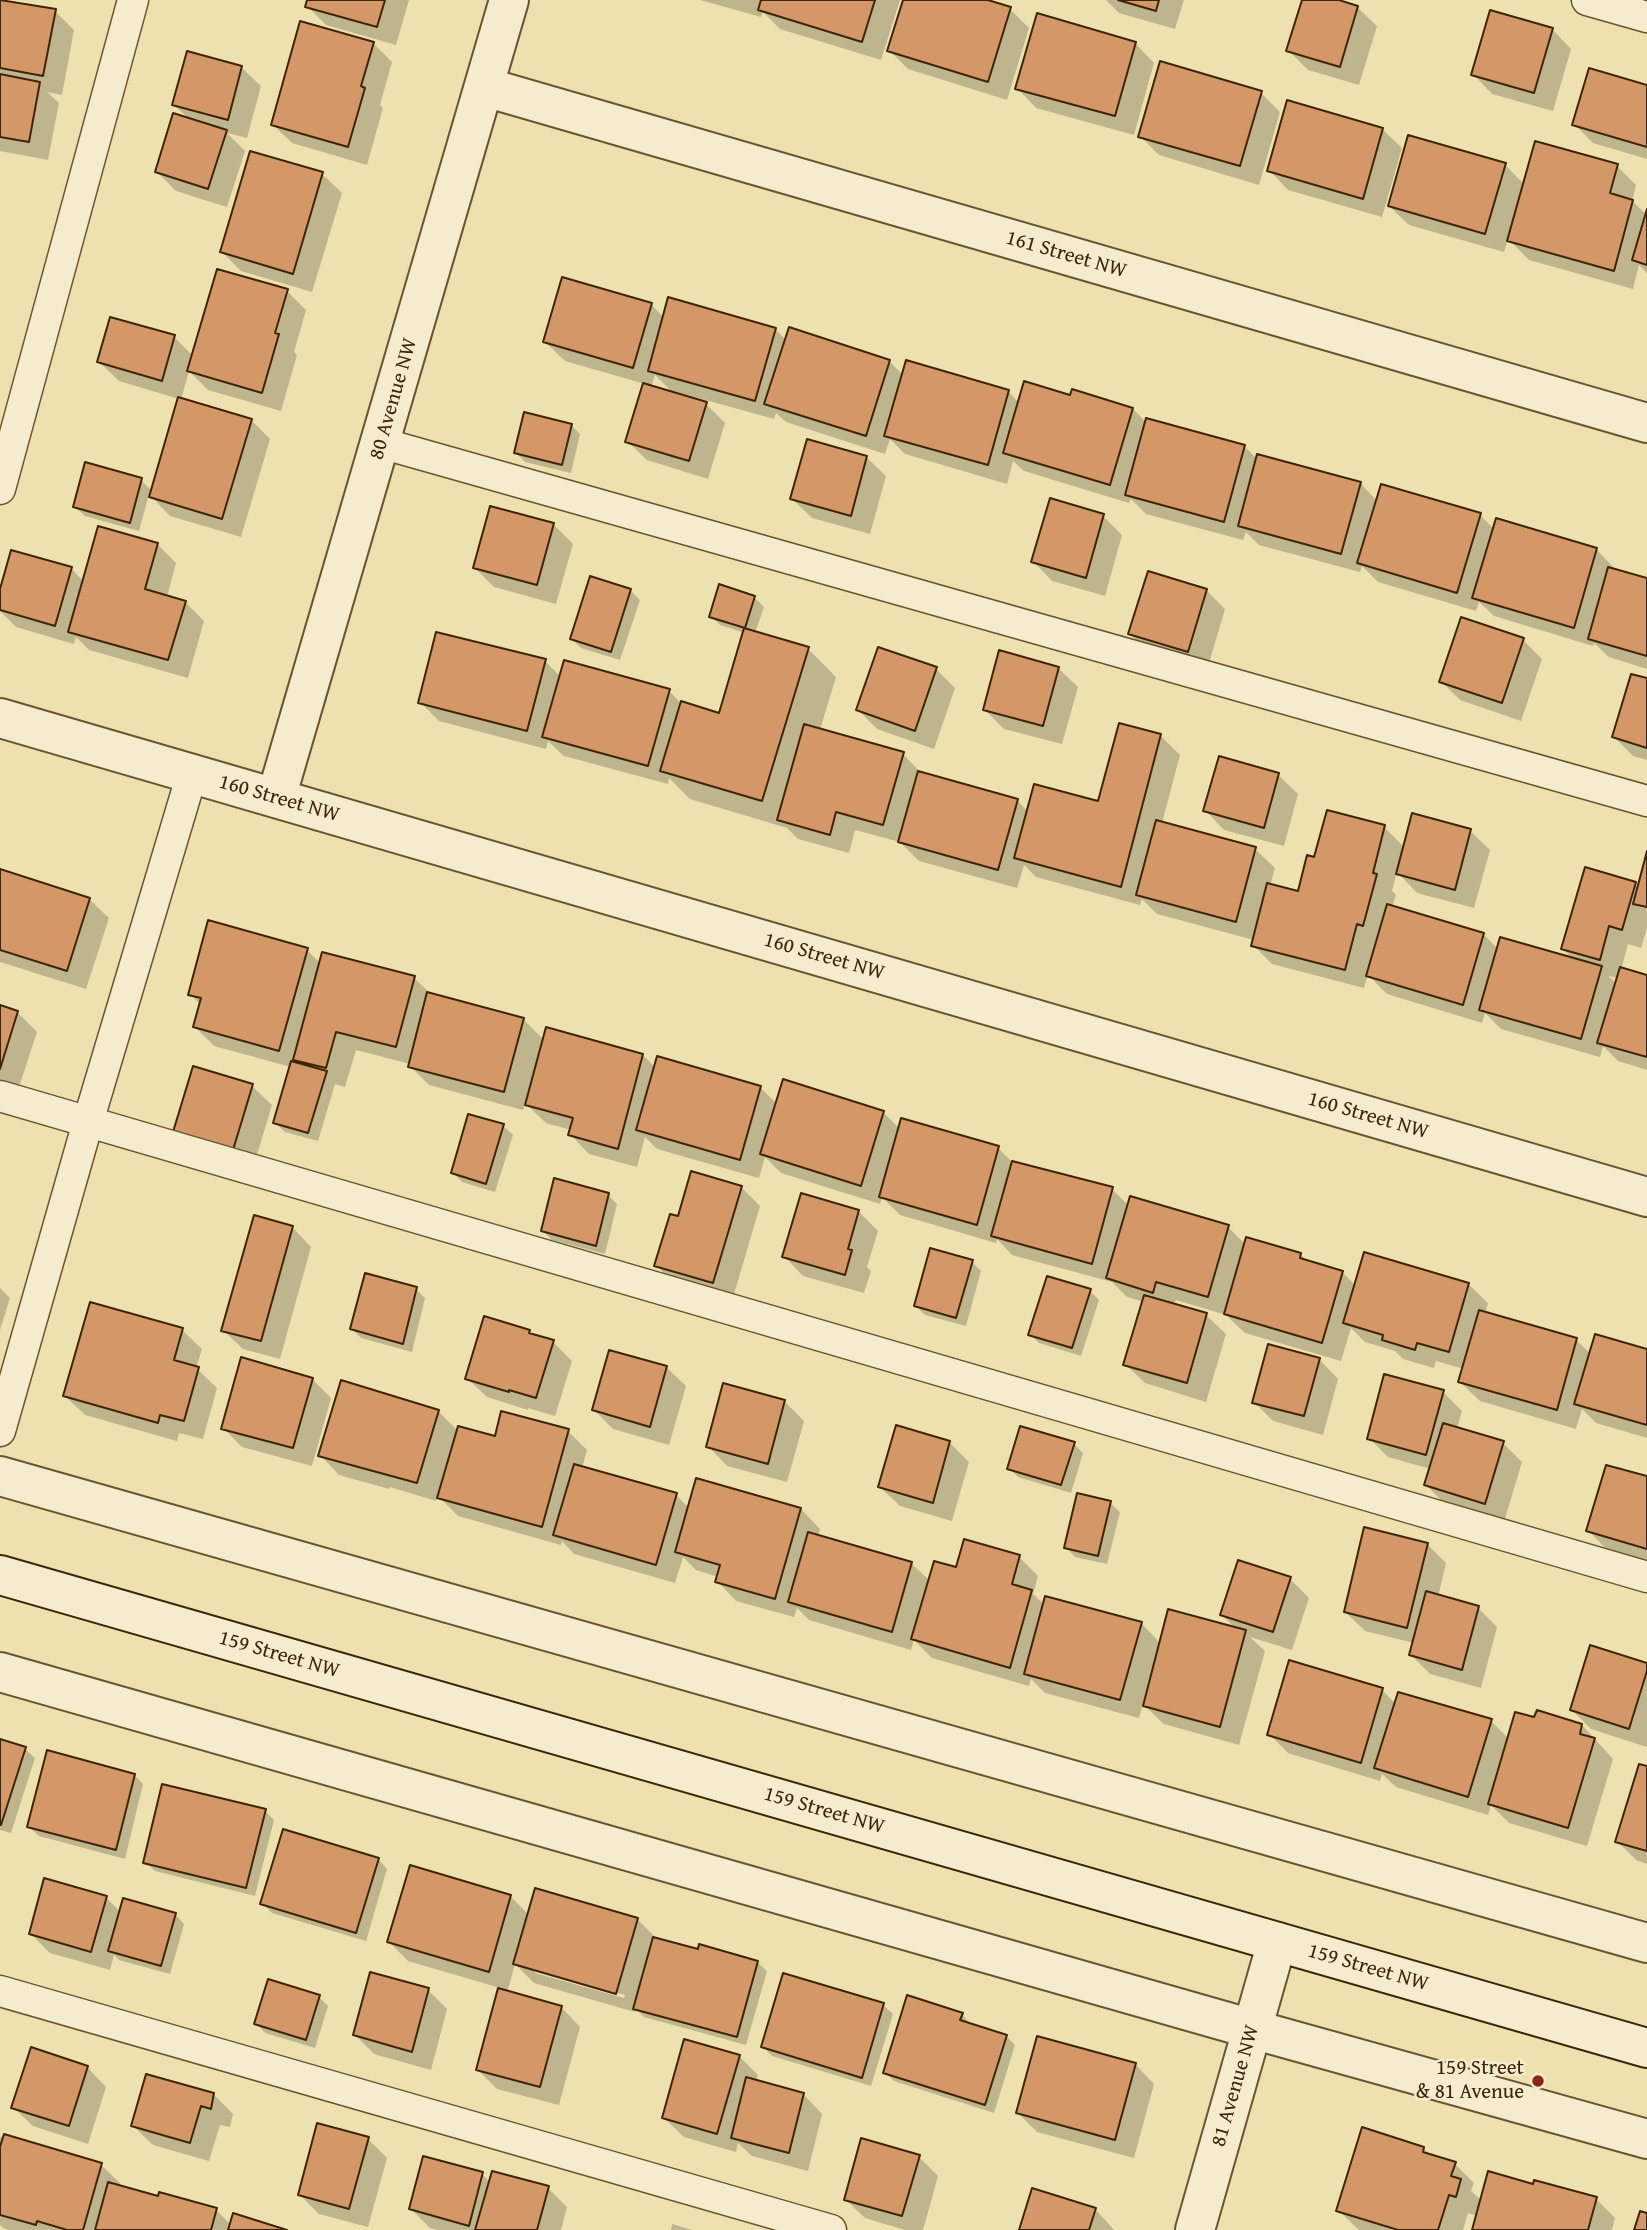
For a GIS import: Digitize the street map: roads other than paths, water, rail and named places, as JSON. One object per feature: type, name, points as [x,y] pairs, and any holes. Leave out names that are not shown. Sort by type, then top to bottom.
[{"type":"street","name":"80 Avenue NW","points":[[276,798],[509,0]]},
{"type":"street","name":"161 Street NW","points":[[485,87],[1647,424]]},
{"type":"street","name":"160 Street NW","points":[[0,718],[1647,1197]]},
{"type":"street","points":[[0,1476],[1647,1943]]},
{"type":"street","name":"159 Street NW","points":[[0,1575],[1647,2048]]},
{"type":"street","points":[[0,1672],[1647,2139]]},
{"type":"street","name":"81 Avenue NW","points":[[1195,2230],[1277,1942]]},
{"type":"lane","points":[[0,489],[133,0]]},
{"type":"lane","points":[[1587,0],[1647,17]]},
{"type":"lane","points":[[381,443],[1647,801]]},
{"type":"lane","points":[[0,1431],[88,1122],[192,774]]},
{"type":"lane","points":[[0,1096],[1647,1577]]},
{"type":"lane","points":[[0,1992],[831,2230]]},
{"type":"place","name":"159 Street & 81 Avenue","points":[[1538,2081]]}]
